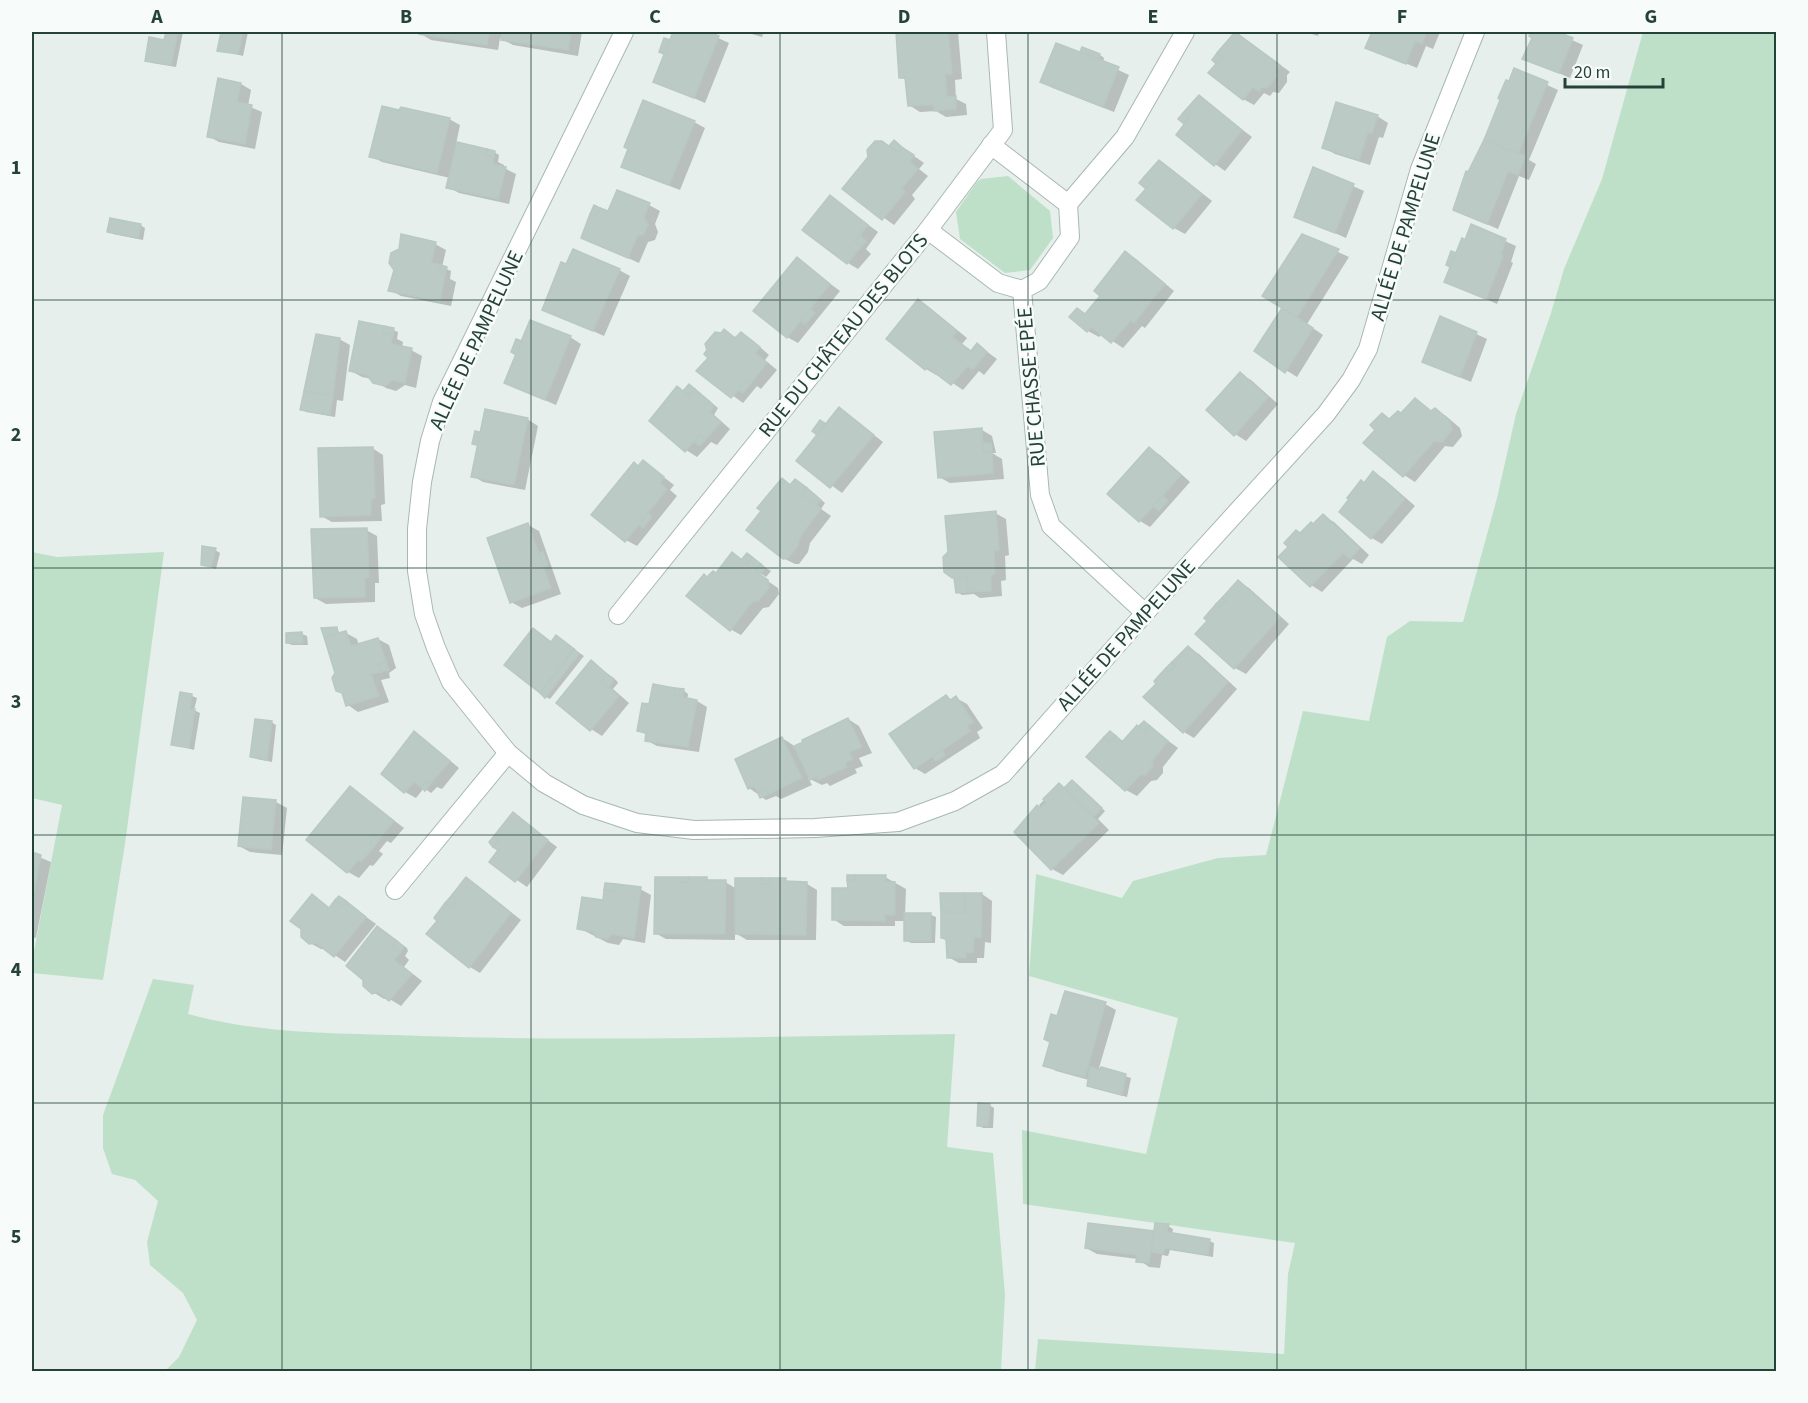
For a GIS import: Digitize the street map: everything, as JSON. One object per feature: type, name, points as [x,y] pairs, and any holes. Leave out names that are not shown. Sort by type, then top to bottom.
[{"type":"street","name":"ALLÉE DE PAMPELUNE","points":[[624,32],[442,402],[430,441],[422,482],[417,529],[417,571],[424,614],[436,648],[452,682],[507,753],[544,783],[583,806],[637,823],[694,830],[815,828],[898,822],[955,801],[1003,774],[1144,613],[1326,414],[1351,380],[1368,349],[1420,169],[1475,32]]},
{"type":"street","name":"RUE DU CHÂTEAU DES BLOTS","points":[[618,615],[928,230],[1003,130],[996,32]]},
{"type":"street","points":[[991,145],[1068,204],[1125,137],[1185,32]]},
{"type":"street","name":"RUE CHASSE EPÉE","points":[[1068,204],[1070,237],[1040,281],[1022,290],[1040,495],[1051,526],[1144,613]]},
{"type":"street","points":[[928,230],[998,283],[1022,290]]},
{"type":"street","points":[[395,890],[507,753]]},
{"type":"green space","points":[[1643,32],[1776,32],[1776,1371],[1035,1371],[1038,1339],[1284,1354],[1288,1274],[1295,1243],[1023,1204],[1022,1130],[1146,1154],[1178,1018],[1029,976],[1036,874],[1122,898],[1133,881],[1218,858],[1266,855],[1303,711],[1369,721],[1387,637],[1410,621],[1463,622],[1497,498],[1516,414],[1564,269],[1602,179]]},
{"type":"green space","points":[[1008,176],[1050,211],[1053,238],[1030,270],[1005,273],[960,239],[956,212],[981,179]]},
{"type":"green space","points":[[32,552],[57,557],[164,552],[125,844],[103,980],[32,973],[32,962],[62,805],[32,798]]},
{"type":"green space","points":[[153,979],[194,985],[188,1014],[246,1026],[304,1032],[489,1038],[955,1034],[947,1147],[993,1153],[1005,1295],[1001,1371],[165,1371],[179,1357],[197,1320],[183,1293],[150,1265],[147,1242],[158,1201],[135,1180],[112,1174],[103,1148],[103,1115]]},
{"type":"building","points":[[166,32],[178,32],[171,65],[145,61],[149,37],[164,40]]},
{"type":"building","points":[[221,32],[243,32],[238,54],[217,51]]},
{"type":"building","points":[[419,32],[489,32],[487,45],[419,34]]},
{"type":"building","points":[[502,32],[571,32],[568,50],[501,40]]},
{"type":"building","points":[[673,32],[709,32],[719,36],[694,98],[653,82]]},
{"type":"building","points":[[896,32],[948,32],[952,74],[945,74],[947,97],[956,96],[956,109],[934,111],[933,105],[908,106],[905,78],[899,78]]},
{"type":"building","points":[[1235,32],[1280,65],[1276,69],[1277,76],[1267,88],[1262,87],[1259,91],[1253,87],[1243,100],[1208,73],[1222,57],[1217,53]]},
{"type":"building","points":[[1372,32],[1427,32],[1422,44],[1415,41],[1406,64],[1365,48]]},
{"type":"building","points":[[1531,32],[1558,32],[1573,38],[1559,73],[1522,59],[1532,38],[1529,36]]},
{"type":"building","points":[[664,38],[670,40],[664,54],[659,52]]},
{"type":"building","points":[[1056,43],[1119,67],[1103,107],[1040,82]]},
{"type":"building","points":[[1082,47],[1100,54],[1099,59],[1080,52]]},
{"type":"building","points":[[1217,53],[1222,57],[1216,64],[1212,60]]},
{"type":"building","points":[[1514,68],[1548,82],[1518,154],[1484,140],[1500,100],[1498,98]]},
{"type":"building","points":[[218,78],[241,83],[237,102],[252,105],[245,144],[207,137]]},
{"type":"building","points":[[1199,95],[1242,130],[1214,166],[1176,135],[1189,118],[1183,113]]},
{"type":"building","points":[[643,100],[695,121],[669,185],[621,167],[628,149],[624,147]]},
{"type":"building","points":[[1336,102],[1378,115],[1372,133],[1368,132],[1359,160],[1322,148]]},
{"type":"building","points":[[382,106],[399,110],[401,107],[450,118],[437,173],[369,157]]},
{"type":"building","points":[[1183,113],[1189,118],[1184,124],[1178,119]]},
{"type":"building","points":[[894,140],[903,148],[898,153],[889,146]]},
{"type":"building","points":[[1484,140],[1526,156],[1518,175],[1508,171],[1487,224],[1453,210],[1466,171],[1468,172]]},
{"type":"building","points":[[875,141],[882,141],[898,153],[903,148],[914,155],[910,162],[918,169],[902,188],[905,192],[882,220],[842,189],[868,157],[867,150]]},
{"type":"building","points":[[457,142],[487,149],[485,155],[494,157],[493,164],[506,167],[498,199],[446,188]]},
{"type":"building","points":[[487,149],[495,151],[494,157],[485,155]]},
{"type":"building","points":[[1159,160],[1202,194],[1173,229],[1136,200],[1151,183],[1144,177]]},
{"type":"building","points":[[1313,167],[1354,184],[1335,233],[1294,217]]},
{"type":"building","points":[[1144,177],[1151,183],[1146,189],[1139,183]]},
{"type":"building","points":[[617,190],[650,203],[644,217],[648,225],[644,234],[637,236],[628,258],[581,238],[590,214],[596,216],[600,208],[608,211]]},
{"type":"building","points":[[830,195],[868,225],[855,241],[861,247],[847,264],[802,230]]},
{"type":"building","points":[[594,205],[600,208],[596,216],[590,214]]},
{"type":"building","points":[[110,218],[141,224],[138,238],[107,232]]},
{"type":"building","points":[[1471,224],[1506,239],[1501,254],[1503,256],[1486,299],[1444,282],[1462,238],[1465,240]]},
{"type":"building","points":[[401,234],[436,242],[431,263],[441,265],[440,273],[445,275],[440,301],[388,291],[394,270],[389,263],[391,253],[399,249]]},
{"type":"building","points":[[1302,234],[1339,249],[1297,317],[1262,296]]},
{"type":"building","points":[[860,235],[866,241],[861,247],[855,241]]},
{"type":"building","points":[[573,249],[620,269],[593,331],[542,310],[561,262],[566,264]]},
{"type":"building","points":[[1125,251],[1165,284],[1134,323],[1131,320],[1111,343],[1091,327],[1087,332],[1069,317],[1077,308],[1085,314],[1100,296],[1094,291]]},
{"type":"building","points":[[1451,251],[1456,253],[1450,267],[1446,265]]},
{"type":"building","points":[[797,257],[830,284],[787,338],[753,311]]},
{"type":"building","points":[[441,265],[447,267],[445,275],[440,273]]},
{"type":"building","points":[[918,299],[957,331],[952,337],[971,351],[977,343],[987,352],[973,370],[968,366],[951,385],[927,367],[925,370],[886,339]]},
{"type":"building","points":[[1282,308],[1313,328],[1285,373],[1254,351]]},
{"type":"building","points":[[810,309],[815,313],[805,324],[801,321]]},
{"type":"building","points":[[1440,316],[1477,332],[1460,377],[1422,362]]},
{"type":"building","points":[[530,320],[571,336],[545,400],[504,383]]},
{"type":"building","points":[[359,321],[384,326],[383,333],[393,335],[391,344],[412,348],[405,383],[393,380],[385,386],[373,383],[367,375],[349,371]]},
{"type":"building","points":[[384,326],[394,328],[393,335],[383,333]]},
{"type":"building","points":[[724,329],[735,338],[741,332],[760,347],[755,353],[767,363],[750,384],[746,381],[731,398],[696,371],[708,358],[704,354],[707,350],[705,344],[715,332],[721,333]]},
{"type":"building","points":[[316,334],[340,338],[333,396],[304,391]]},
{"type":"building","points":[[516,339],[522,341],[516,355],[511,352]]},
{"type":"building","points":[[1240,372],[1268,397],[1234,436],[1206,410]]},
{"type":"building","points":[[746,381],[750,384],[743,393],[738,390]]},
{"type":"building","points":[[689,384],[695,389],[689,396],[683,391]]},
{"type":"building","points":[[677,386],[689,396],[695,389],[709,401],[704,407],[721,422],[705,440],[699,435],[685,452],[649,421]]},
{"type":"building","points":[[304,391],[333,396],[330,415],[300,410]]},
{"type":"building","points":[[1415,398],[1431,411],[1435,408],[1450,421],[1452,430],[1442,442],[1434,441],[1403,477],[1363,443],[1375,430],[1370,425],[1382,413],[1389,419],[1398,411],[1401,413]]},
{"type":"building","points":[[709,401],[714,406],[710,413],[704,407]]},
{"type":"building","points":[[839,407],[874,435],[830,488],[796,461]]},
{"type":"building","points":[[485,409],[528,418],[514,485],[471,477]]},
{"type":"building","points":[[820,420],[826,424],[817,435],[812,431]]},
{"type":"building","points":[[982,428],[983,452],[992,451],[993,473],[938,478],[934,432]]},
{"type":"building","points":[[475,431],[480,432],[477,445],[472,444]]},
{"type":"building","points":[[699,435],[705,440],[700,446],[694,442]]},
{"type":"building","points":[[983,443],[991,443],[992,451],[983,452]]},
{"type":"building","points":[[373,447],[375,498],[371,499],[371,515],[320,517],[318,448]]},
{"type":"building","points":[[1149,447],[1181,475],[1139,522],[1107,494]]},
{"type":"building","points":[[643,460],[664,477],[660,483],[667,489],[625,542],[591,515],[634,462],[638,466]]},
{"type":"building","points":[[1373,471],[1405,499],[1371,539],[1339,512],[1361,480],[1364,483]]},
{"type":"building","points":[[782,478],[790,485],[795,479],[807,488],[802,495],[821,509],[800,537],[798,546],[788,558],[783,559],[746,530],[761,511],[757,508]]},
{"type":"building","points":[[807,488],[821,500],[816,506],[802,495]]},
{"type":"building","points":[[1163,496],[1168,501],[1159,511],[1153,506]]},
{"type":"building","points":[[996,511],[999,550],[994,550],[995,574],[991,575],[991,591],[968,592],[967,577],[952,578],[944,572],[943,557],[948,552],[945,516]]},
{"type":"building","points":[[648,513],[652,517],[643,528],[639,524]]},
{"type":"building","points":[[1323,514],[1360,548],[1350,559],[1343,553],[1310,587],[1278,557],[1288,547],[1284,543],[1296,530],[1300,533]]},
{"type":"building","points":[[528,523],[551,588],[510,603],[487,538]]},
{"type":"building","points":[[367,528],[369,577],[365,578],[365,597],[314,598],[311,529]]},
{"type":"building","points":[[202,546],[216,548],[211,567],[201,565]]},
{"type":"building","points":[[543,552],[548,565],[544,567],[539,553]]},
{"type":"building","points":[[732,552],[747,564],[752,557],[761,564],[755,571],[768,580],[769,588],[758,601],[752,602],[730,631],[686,596],[704,574],[707,577],[713,571],[716,573]]},
{"type":"building","points":[[747,553],[752,557],[747,564],[741,560]]},
{"type":"building","points":[[761,564],[765,568],[760,575],[755,571]]},
{"type":"building","points":[[967,577],[968,592],[956,593],[954,578]]},
{"type":"building","points":[[1238,580],[1280,617],[1234,669],[1195,634],[1207,621],[1204,618],[1216,604],[1220,607],[1226,601],[1222,598]]},
{"type":"building","points":[[1222,598],[1226,601],[1220,607],[1216,604]]},
{"type":"building","points":[[337,627],[338,634],[324,637],[321,628]]},
{"type":"building","points":[[533,628],[551,642],[556,635],[574,649],[540,693],[504,665]]},
{"type":"building","points":[[346,631],[351,646],[378,638],[386,662],[378,665],[381,672],[371,674],[379,696],[346,706],[342,693],[336,691],[332,678],[335,673],[324,637]]},
{"type":"building","points":[[302,632],[303,643],[286,643],[286,633]]},
{"type":"building","points":[[1188,646],[1228,682],[1183,733],[1143,697],[1156,684],[1154,681],[1166,668],[1169,672],[1175,666],[1172,662]]},
{"type":"building","points":[[574,649],[579,654],[545,698],[540,693]]},
{"type":"building","points":[[591,660],[607,674],[602,681],[619,696],[590,731],[556,703]]},
{"type":"building","points":[[386,662],[389,670],[381,672],[378,665]]},
{"type":"building","points":[[1172,662],[1175,666],[1169,672],[1166,668]]},
{"type":"building","points":[[607,674],[614,679],[609,687],[602,681]]},
{"type":"building","points":[[653,684],[675,688],[674,695],[697,700],[688,747],[645,741],[646,733],[637,731],[642,703],[649,704]]},
{"type":"building","points":[[675,688],[684,689],[683,697],[674,695]]},
{"type":"building","points":[[180,692],[192,694],[190,709],[195,709],[189,748],[171,745]]},
{"type":"building","points":[[946,695],[950,700],[956,696],[973,722],[967,726],[970,731],[914,769],[889,734]]},
{"type":"building","points":[[848,718],[862,747],[849,752],[853,759],[845,763],[847,767],[818,780],[817,777],[810,780],[794,746]]},
{"type":"building","points":[[255,719],[272,721],[267,760],[250,757]]},
{"type":"building","points":[[1144,721],[1150,726],[1145,732],[1138,727]]},
{"type":"building","points":[[1137,725],[1145,732],[1150,726],[1168,741],[1152,761],[1153,766],[1145,775],[1140,775],[1125,791],[1086,757],[1104,737],[1109,742],[1116,736],[1122,742]]},
{"type":"building","points":[[414,731],[450,761],[430,784],[426,781],[421,787],[414,782],[404,793],[381,774]]},
{"type":"building","points":[[1110,731],[1116,736],[1109,742],[1104,737]]},
{"type":"building","points":[[782,737],[802,778],[769,794],[766,789],[758,793],[754,786],[748,789],[735,759]]},
{"type":"building","points":[[942,750],[945,755],[936,761],[933,757]]},
{"type":"building","points":[[1072,780],[1102,808],[1093,817],[1064,788]]},
{"type":"building","points":[[426,781],[430,784],[425,791],[421,787]]},
{"type":"building","points":[[1059,783],[1099,823],[1051,870],[1014,832],[1037,805],[1040,808],[1046,803],[1043,799]]},
{"type":"building","points":[[350,786],[394,821],[380,838],[375,836],[370,843],[374,847],[347,873],[306,840]]},
{"type":"building","points":[[766,789],[769,794],[760,798],[758,793]]},
{"type":"building","points":[[243,797],[276,800],[271,850],[238,846]]},
{"type":"building","points":[[513,812],[548,840],[515,882],[489,862],[498,850],[493,847],[499,840],[494,836]]},
{"type":"building","points":[[375,836],[380,838],[374,847],[370,843]]},
{"type":"building","points":[[494,836],[499,840],[493,847],[489,842]]},
{"type":"building","points":[[32,852],[41,855],[32,901]]},
{"type":"building","points":[[847,875],[855,875],[855,880],[847,880]]},
{"type":"building","points":[[855,875],[886,875],[885,881],[895,882],[895,915],[885,915],[885,921],[832,920],[832,888],[848,888],[847,880],[855,880]]},
{"type":"building","points":[[466,877],[511,913],[469,968],[426,934],[437,921],[434,918],[445,903],[451,907],[457,899],[452,895]]},
{"type":"building","points":[[655,877],[680,877],[680,882],[688,882],[689,877],[726,880],[725,934],[654,934]]},
{"type":"building","points":[[680,877],[689,877],[688,882],[680,882]]},
{"type":"building","points":[[735,878],[761,878],[762,884],[770,884],[770,878],[807,882],[806,935],[735,934]]},
{"type":"building","points":[[761,878],[770,878],[770,884],[762,884]]},
{"type":"building","points":[[605,883],[616,884],[615,892],[604,890]]},
{"type":"building","points":[[616,884],[641,887],[634,938],[612,934],[607,939],[596,937],[593,932],[577,929],[582,897],[603,900],[604,890],[615,892]]},
{"type":"building","points":[[940,893],[965,893],[965,913],[941,912]]},
{"type":"building","points":[[965,893],[982,893],[981,938],[974,937],[973,952],[966,953],[966,958],[947,958],[946,939],[941,938],[941,912],[965,913]]},
{"type":"building","points":[[312,894],[329,908],[335,900],[342,906],[346,901],[366,917],[334,957],[316,943],[309,944],[301,937],[301,929],[290,921]]},
{"type":"building","points":[[452,895],[457,899],[451,907],[445,903]]},
{"type":"building","points":[[339,896],[346,901],[342,906],[335,900]]},
{"type":"building","points":[[904,913],[931,913],[931,941],[904,941]]},
{"type":"building","points":[[377,926],[397,941],[393,947],[400,953],[394,960],[412,974],[389,1001],[378,992],[372,994],[363,986],[363,980],[346,966]]},
{"type":"building","points":[[397,941],[404,947],[400,953],[393,947]]},
{"type":"building","points":[[1065,991],[1106,1002],[1085,1077],[1043,1066],[1050,1042],[1044,1039],[1051,1014],[1057,1016]]},
{"type":"building","points":[[1090,1067],[1100,1070],[1101,1067],[1126,1074],[1122,1095],[1087,1086]]},
{"type":"building","points":[[978,1103],[990,1104],[988,1126],[977,1126]]},
{"type":"building","points":[[1088,1223],[1154,1231],[1149,1263],[1136,1262],[1137,1255],[1085,1248]]},
{"type":"building","points":[[1155,1223],[1169,1224],[1167,1232],[1210,1239],[1208,1255],[1165,1248],[1163,1254],[1151,1252]]}]
